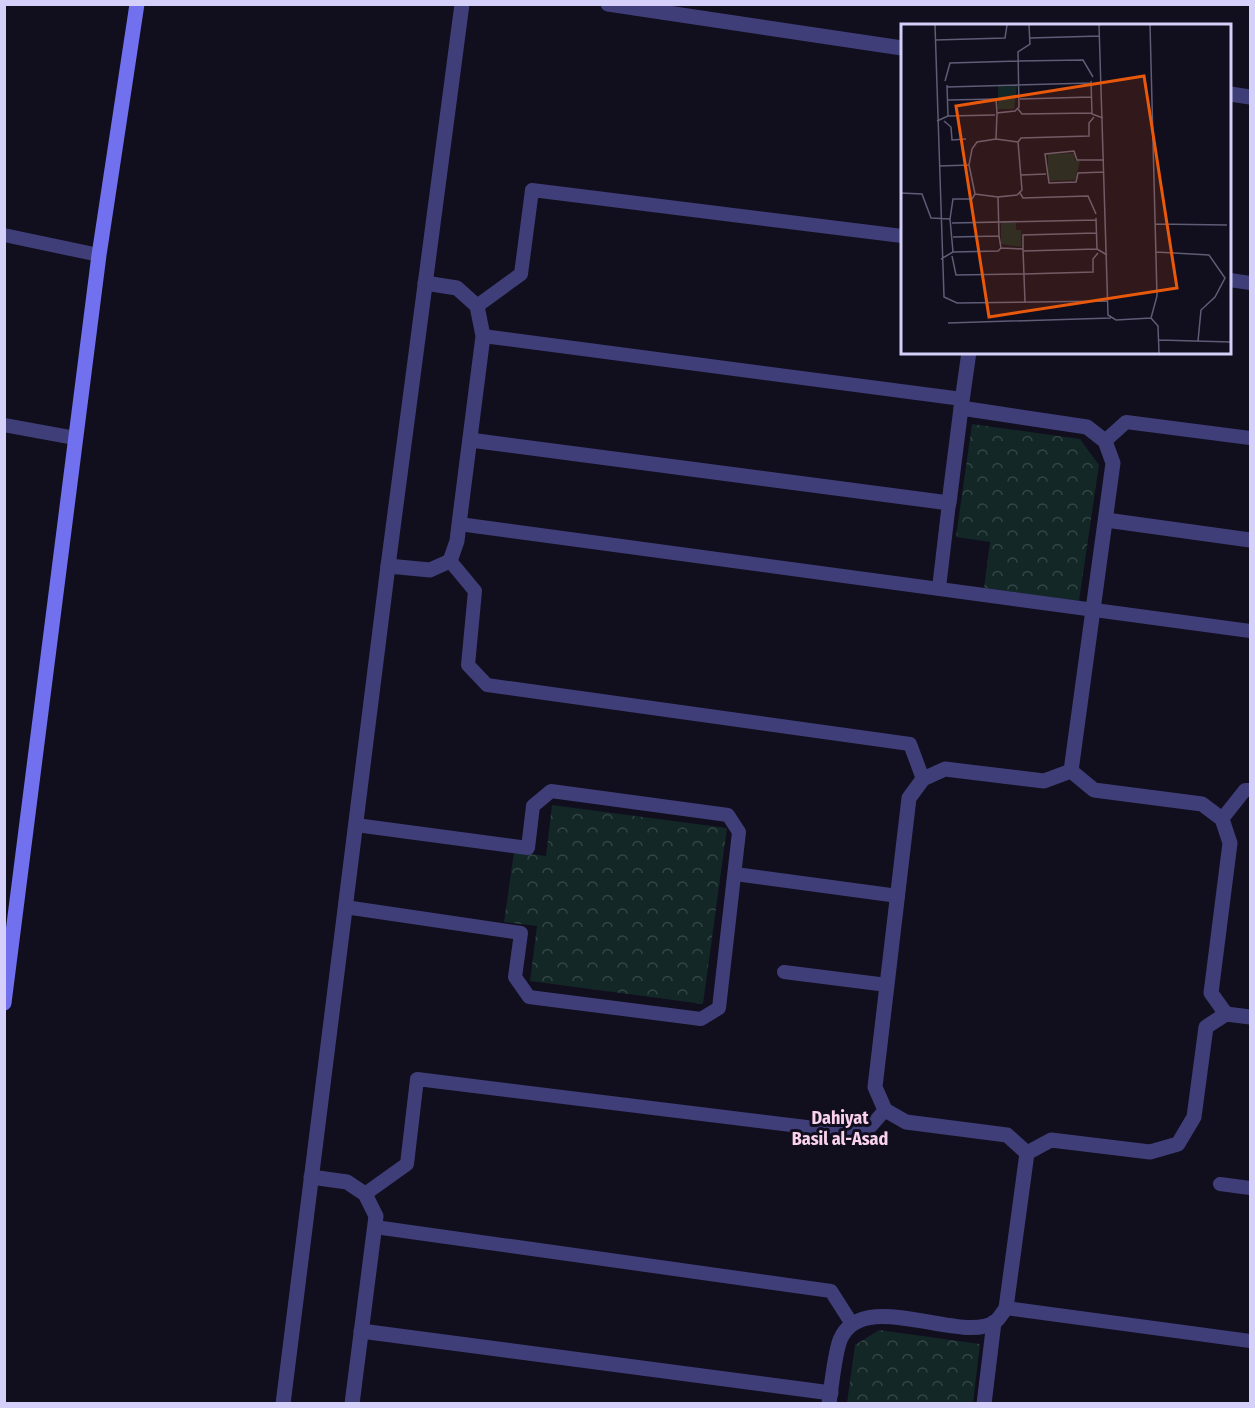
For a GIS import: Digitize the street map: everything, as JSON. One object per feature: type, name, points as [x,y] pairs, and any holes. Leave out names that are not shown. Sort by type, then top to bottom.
[{"type":"main road","points":[[4,1003],[99,255],[137,4]]},
{"type":"street","points":[[283,1404],[388,566],[462,4]]},
{"type":"street","points":[[608,4],[901,48]]},
{"type":"street","points":[[1231,94],[1251,97]]},
{"type":"street","points":[[388,566],[430,570],[450,561],[457,541],[483,336],[477,306],[457,288],[425,283]]},
{"type":"street","points":[[470,440],[949,502],[969,354]]},
{"type":"street","points":[[962,404],[1087,427],[1106,441],[1113,463],[1071,771]]},
{"type":"street","points":[[1106,520],[1251,540]]},
{"type":"street","points":[[1027,1153],[1007,1135],[906,1122],[885,1110],[875,1087],[909,798],[923,779],[945,769],[1044,781],[1071,771]]},
{"type":"street","points":[[1071,771],[1094,790],[1202,804],[1222,819],[1230,843],[1211,993],[1226,1014]]},
{"type":"street","points":[[1027,1153],[1051,1140],[1150,1152],[1178,1144],[1194,1117],[1206,1027],[1226,1014],[1251,1017]]},
{"type":"street","points":[[984,1404],[994,1322],[1006,1308],[1027,1153]]},
{"type":"street","points":[[311,1178],[347,1182],[365,1194],[376,1216],[352,1404]]},
{"type":"street","points":[[361,1331],[830,1398],[840,1339],[852,1324],[876,1315],[974,1327],[994,1322]]},
{"type":"lane","points":[[477,306],[521,274],[531,190],[901,236]]},
{"type":"lane","points":[[4,235],[99,255]]},
{"type":"lane","points":[[1231,280],[1251,282]]},
{"type":"lane","points":[[483,336],[962,404]]},
{"type":"lane","points":[[1106,441],[1126,422],[1251,438]]},
{"type":"lane","points":[[4,425],[75,438]]},
{"type":"lane","points":[[939,588],[949,502]]},
{"type":"lane","points":[[459,524],[1251,632]]},
{"type":"lane","points":[[450,561],[475,591],[468,665],[488,685],[910,744],[923,779]]},
{"type":"lane","points":[[1222,819],[1245,790],[1251,790]]},
{"type":"lane","points":[[345,908],[521,933],[515,977],[529,997],[701,1019],[719,1008],[739,832],[728,815],[551,791],[533,806],[528,848],[356,825]]},
{"type":"lane","points":[[735,874],[898,896]]},
{"type":"lane","points":[[784,972],[887,986]]},
{"type":"lane","points":[[365,1194],[407,1164],[417,1080],[864,1134],[885,1110]]},
{"type":"lane","points":[[1220,1184],[1251,1188]]},
{"type":"lane","points":[[375,1227],[831,1291],[852,1324]]},
{"type":"lane","points":[[1006,1308],[1251,1341]]},
{"type":"green space","points":[[972,424],[1080,439],[1099,465],[1079,601],[984,588],[990,542],[956,537]]},
{"type":"green space","points":[[552,805],[727,828],[703,1004],[530,981],[537,926],[504,922],[514,852],[546,856]]},
{"type":"green space","points":[[879,1330],[980,1344],[973,1403],[847,1403],[855,1345]]},
{"type":"district","name":"Dahiyat Basil al-Asad","points":[[840,1128]]}]
